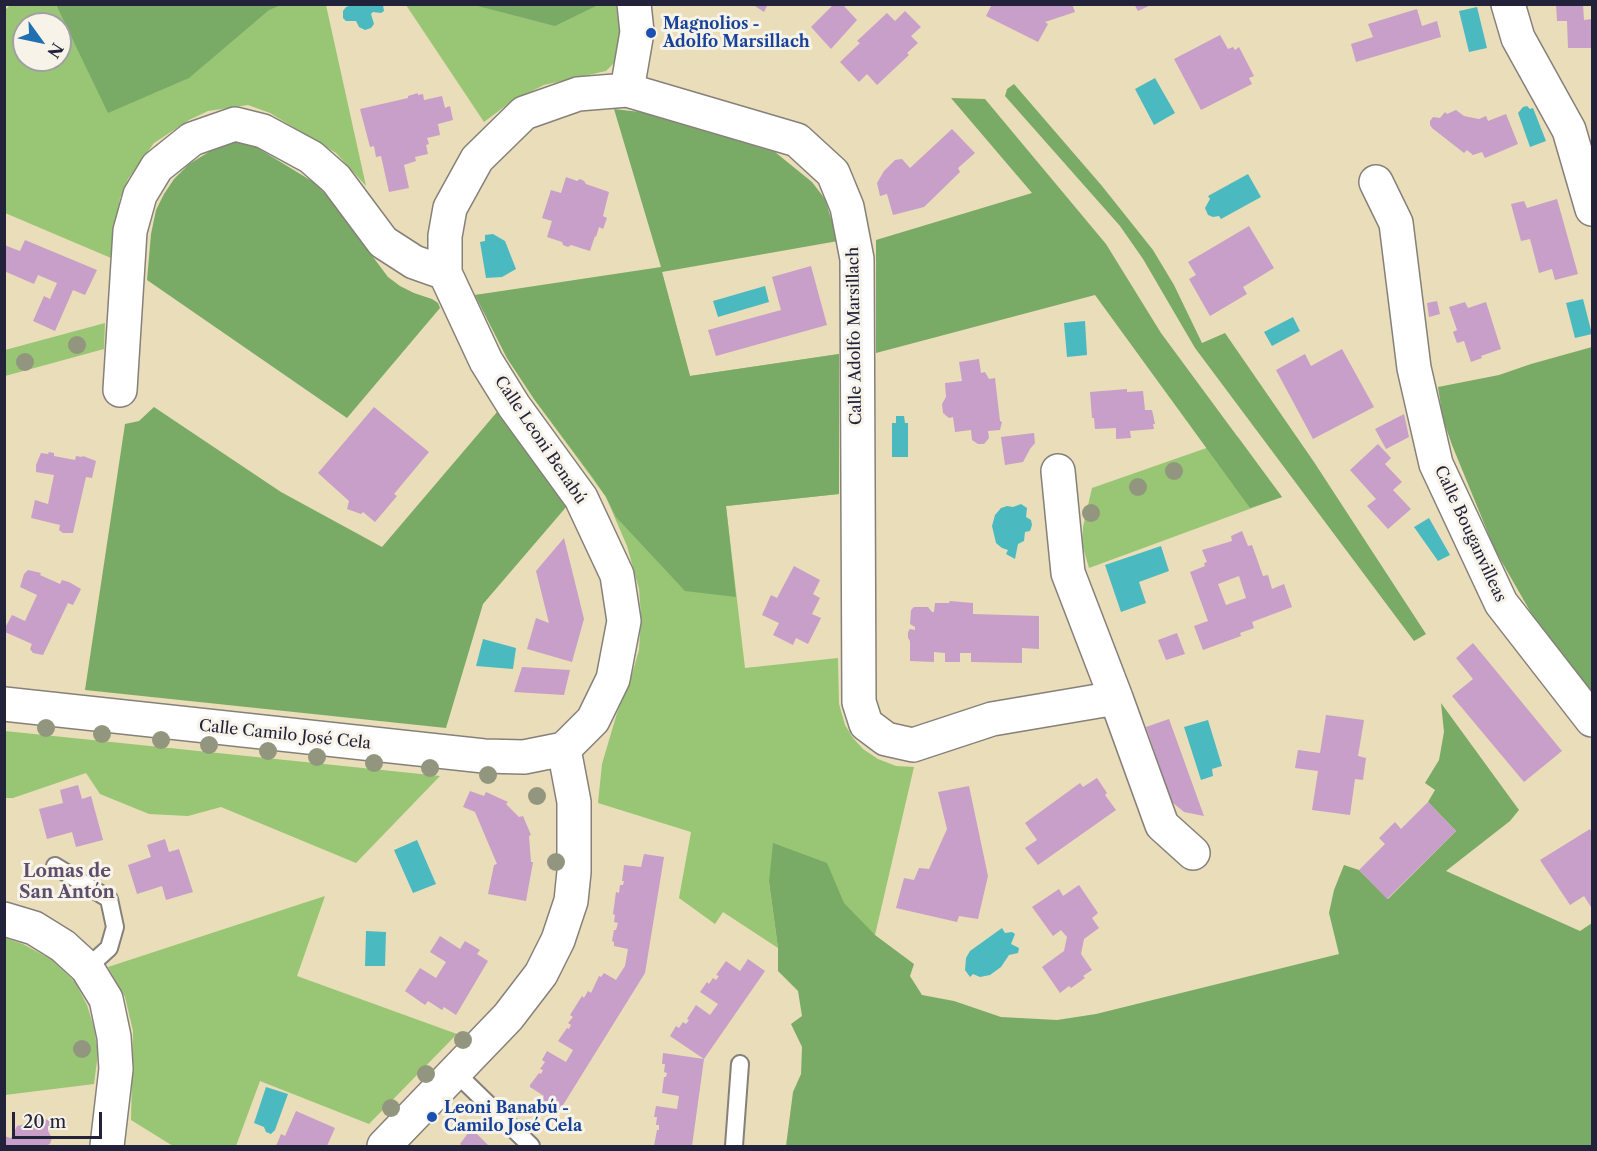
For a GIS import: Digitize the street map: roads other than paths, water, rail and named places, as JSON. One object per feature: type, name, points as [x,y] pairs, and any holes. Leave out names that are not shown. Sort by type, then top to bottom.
[{"type":"street","points":[[627,90],[637,32],[634,4]]},
{"type":"street","points":[[1508,4],[1518,38],[1569,130],[1593,208]]},
{"type":"street","name":"Calle Adolfo Marsillach","points":[[445,273],[445,236],[450,208],[477,159],[524,113],[578,94],[627,90],[796,140],[833,172],[847,207],[856,259],[859,702],[866,724],[886,739],[913,745],[992,719],[1116,698]]},
{"type":"street","points":[[120,390],[130,231],[140,195],[157,167],[192,139],[214,130],[235,124],[263,131],[311,157],[336,179],[383,242],[414,262],[445,273]]},
{"type":"street","name":"Calle Bouganvilleas","points":[[1376,182],[1396,223],[1414,369],[1436,464],[1500,603],[1593,720]]},
{"type":"street","name":"Calle Leoni Benabú","points":[[445,273],[486,361],[514,406],[581,498],[617,575],[624,621],[613,679],[593,720],[564,749]]},
{"type":"street","points":[[1058,471],[1068,573],[1162,825],[1193,853]]},
{"type":"street","name":"Calle Camilo José Cela","points":[[4,704],[484,756],[524,758],[564,749]]},
{"type":"street","points":[[384,1146],[507,1017],[541,974],[561,930],[571,901],[574,872],[574,802],[564,749]]},
{"type":"street","points":[[4,919],[34,928],[63,946],[87,968],[105,999],[111,1017],[116,1070],[107,1146]]},
{"type":"lane","points":[[55,866],[109,899],[115,927],[109,948],[87,968]]},
{"type":"lane","points":[[734,1146],[740,1064]]},
{"type":"lane","points":[[455,1072],[531,1146]]},
{"type":"water","points":[[355,4],[383,5],[384,11],[371,14],[374,24],[365,30],[359,27],[356,21],[346,21],[343,18],[343,11],[346,7]]},
{"type":"water","points":[[1477,7],[1487,48],[1469,52],[1459,11]]},
{"type":"water","points":[[1155,78],[1175,113],[1154,125],[1135,89]]},
{"type":"water","points":[[1527,106],[1530,109],[1533,108],[1546,141],[1530,147],[1518,113]]},
{"type":"water","points":[[1248,174],[1261,197],[1221,219],[1219,216],[1208,215],[1205,208],[1210,199],[1208,196]]},
{"type":"water","points":[[493,234],[505,241],[516,269],[502,277],[486,278],[480,242],[485,241],[485,235]]},
{"type":"water","points":[[765,286],[769,302],[718,317],[713,301]]},
{"type":"water","points":[[1583,299],[1592,334],[1575,338],[1566,303]]},
{"type":"water","points":[[1293,317],[1300,331],[1272,346],[1264,332]]},
{"type":"water","points":[[1085,321],[1087,355],[1067,357],[1064,323]]},
{"type":"water","points":[[896,416],[904,416],[905,423],[908,423],[908,457],[892,457],[892,423],[896,423]]},
{"type":"water","points":[[1021,504],[1027,508],[1026,517],[1031,520],[1032,525],[1030,531],[1025,532],[1024,541],[1018,544],[1015,559],[1006,554],[1008,550],[996,543],[992,526],[995,515],[1001,508]]},
{"type":"water","points":[[1429,518],[1450,555],[1438,561],[1414,527]]},
{"type":"water","points":[[1161,546],[1169,571],[1139,582],[1146,603],[1121,612],[1105,565]]},
{"type":"water","points":[[483,639],[516,648],[513,669],[476,666]]},
{"type":"water","points":[[1208,720],[1222,766],[1212,769],[1213,776],[1201,780],[1184,727]]},
{"type":"water","points":[[417,840],[436,884],[413,893],[394,850]]},
{"type":"water","points":[[1002,928],[1005,933],[1015,934],[1011,944],[1019,948],[1018,953],[1009,955],[1001,967],[990,975],[980,977],[973,974],[970,977],[965,970],[966,958],[970,951]]},
{"type":"water","points":[[366,931],[386,932],[385,966],[365,966]]},
{"type":"water","points":[[266,1087],[288,1094],[275,1130],[271,1134],[266,1132],[264,1127],[254,1123]]},
{"type":"place","name":"Magnolios - Adolfo Marsillach","points":[[651,33]]},
{"type":"place","name":"Leoni Banabú - Camilo José Cela","points":[[432,1117]]},
{"type":"district","name":"Lomas de San Antón","points":[[67,882]]}]
